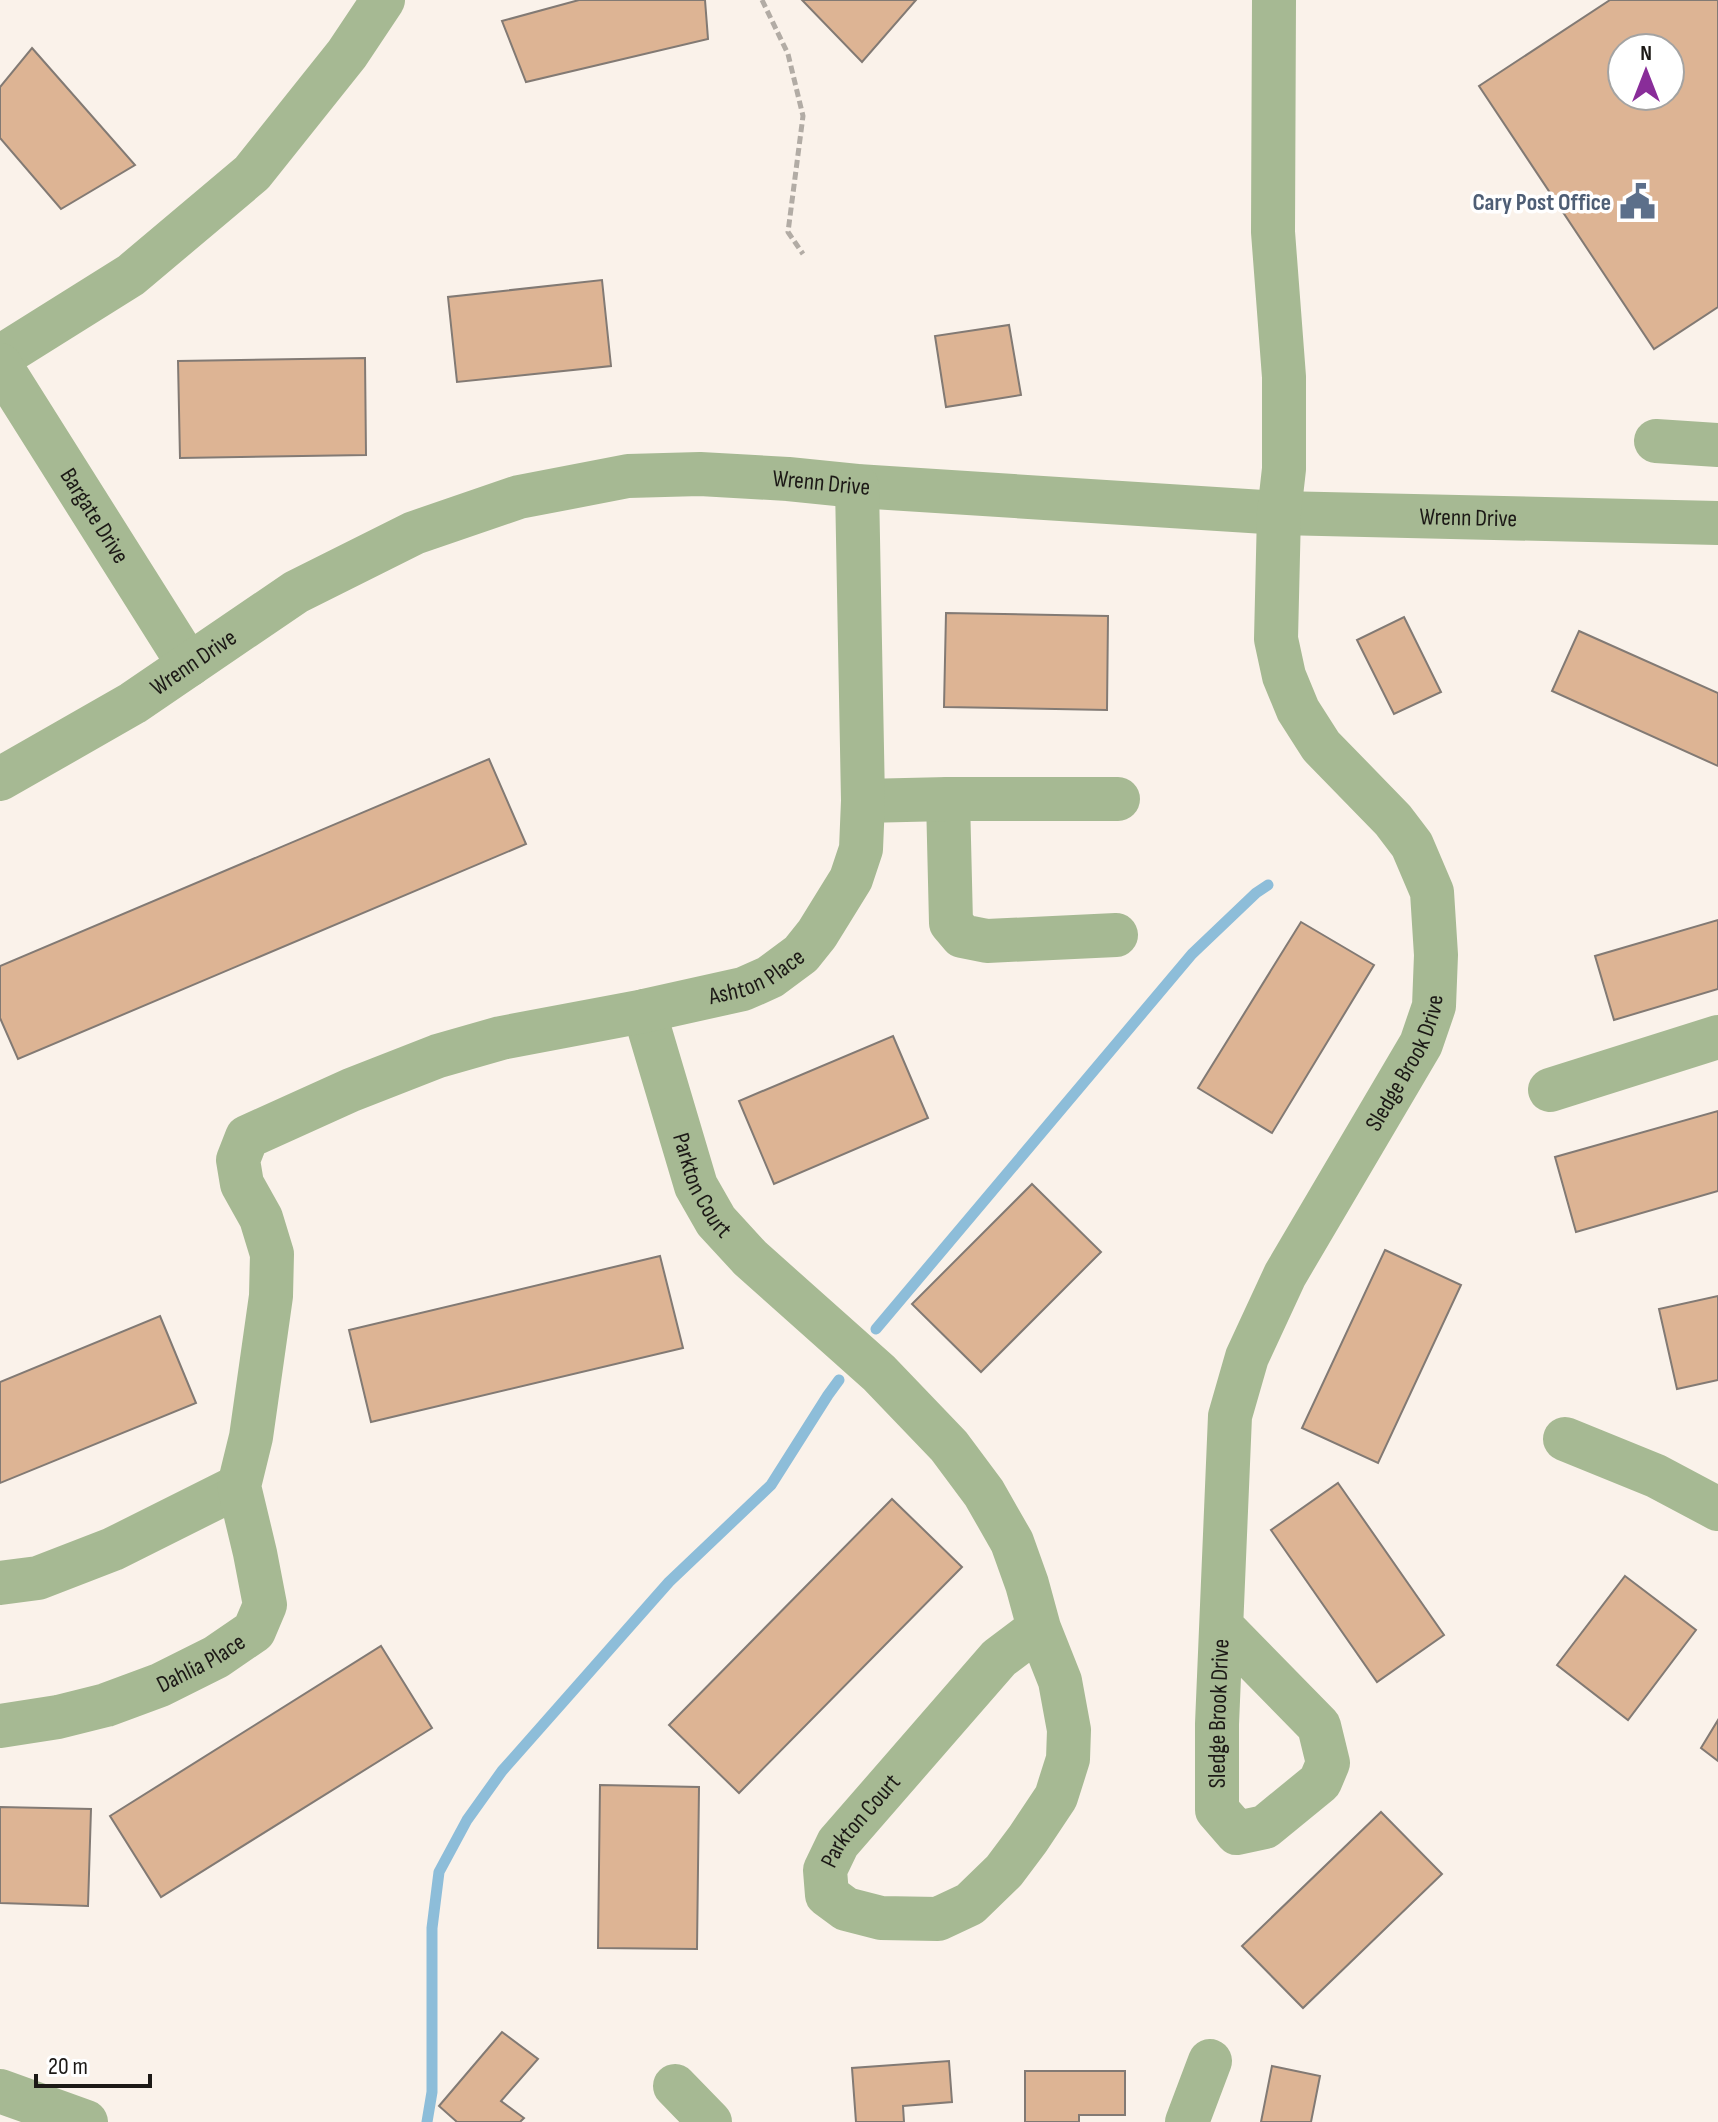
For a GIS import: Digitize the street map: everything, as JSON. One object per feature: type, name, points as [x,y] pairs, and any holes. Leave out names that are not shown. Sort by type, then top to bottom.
[{"type":"street","points":[[0,357],[131,275],[252,173],[347,54],[383,0]]},
{"type":"street","name":"Sledge Brook Drive","points":[[1222,1627],[1230,1416],[1247,1357],[1285,1275],[1421,1044],[1434,1006],[1435,993],[1432,892],[1412,845],[1393,820],[1321,746],[1298,710],[1284,676],[1276,639],[1279,513],[1284,469],[1284,377],[1273,232],[1274,0]]},
{"type":"street","name":"Bargate Drive","points":[[0,365],[189,665]]},
{"type":"street","points":[[1656,441],[1718,445]]},
{"type":"street","name":"Wrenn Drive","points":[[0,779],[133,703],[296,592],[414,533],[519,497],[628,476],[700,474],[788,479],[1279,513],[1718,523]]},
{"type":"street","name":"Ashton Place","points":[[247,1137],[351,1090],[438,1056],[501,1038],[743,989],[770,977],[801,954],[851,879],[861,849],[863,801],[857,486]]},
{"type":"street","points":[[948,799],[951,923],[962,936],[987,941],[1116,935]]},
{"type":"street","points":[[863,801],[1118,799]]},
{"type":"street","name":"Parkton Court","points":[[644,1011],[696,1186],[716,1221],[750,1258],[879,1373],[949,1446],[984,1493],[1012,1542],[1039,1628],[1060,1681],[1069,1730],[1068,1759],[1056,1797],[1004,1871],[970,1904],[938,1919],[881,1918],[846,1909],[827,1895],[825,1870],[838,1843],[999,1658],[1039,1628]]},
{"type":"street","points":[[1550,1090],[1718,1037]]},
{"type":"street","name":"Dahlia Place","points":[[0,1726],[58,1717],[106,1705],[160,1685],[216,1657],[254,1631],[265,1605],[239,1486],[251,1437],[271,1296],[272,1254],[261,1218],[242,1184],[238,1160],[247,1137]]},
{"type":"street","points":[[1565,1439],[1656,1476],[1718,1509]]},
{"type":"street","points":[[0,1583],[38,1578],[113,1549],[239,1486]]},
{"type":"street","points":[[1187,2122],[1210,2061]]},
{"type":"street","points":[[675,2086],[710,2122]]},
{"type":"street","points":[[5,2102],[86,2122]]},
{"type":"path","points":[[762,0],[788,54],[803,116],[788,232],[803,254]]},
{"type":"building","points":[[579,0],[705,0],[708,39],[526,82],[502,21]]},
{"type":"building","points":[[802,0],[916,0],[862,62]]},
{"type":"building","name":"Cary Post Office","points":[[1610,0],[1718,0],[1718,307],[1654,349],[1479,86]]},
{"type":"building","points":[[32,48],[135,165],[61,209],[0,138],[0,87]]},
{"type":"building","points":[[602,280],[611,366],[457,382],[448,297]]},
{"type":"building","points":[[1009,325],[1021,395],[946,407],[935,336]]},
{"type":"building","points":[[365,358],[366,455],[180,458],[178,361]]},
{"type":"building","points":[[946,613],[1108,616],[1107,710],[944,707]]},
{"type":"building","points":[[1404,617],[1441,692],[1394,714],[1357,640]]},
{"type":"building","points":[[1579,631],[1718,693],[1718,766],[1552,691]]},
{"type":"building","points":[[489,759],[526,844],[18,1059],[0,1018],[0,966]]},
{"type":"building","points":[[1718,920],[1718,989],[1614,1020],[1595,956]]},
{"type":"building","points":[[1301,922],[1374,965],[1272,1133],[1198,1088]]},
{"type":"building","points":[[893,1036],[928,1118],[774,1184],[739,1101]]},
{"type":"building","points":[[1718,1111],[1718,1191],[1576,1232],[1555,1157]]},
{"type":"building","points":[[1032,1184],[1101,1252],[981,1372],[912,1304]]},
{"type":"building","points":[[1385,1250],[1461,1285],[1378,1463],[1302,1428]]},
{"type":"building","points":[[660,1256],[683,1348],[371,1422],[349,1330]]},
{"type":"building","points":[[1718,1296],[1718,1380],[1677,1389],[1659,1309]]},
{"type":"building","points":[[160,1316],[196,1403],[0,1483],[0,1382]]},
{"type":"building","points":[[1338,1483],[1444,1635],[1377,1682],[1271,1530]]},
{"type":"building","points":[[892,1499],[962,1567],[739,1793],[669,1725]]},
{"type":"building","points":[[1625,1576],[1696,1630],[1628,1720],[1557,1665]]},
{"type":"building","points":[[381,1646],[432,1728],[161,1897],[110,1816]]},
{"type":"building","points":[[1718,1720],[1718,1761],[1701,1748]]},
{"type":"building","points":[[600,1785],[699,1787],[697,1949],[598,1948]]},
{"type":"building","points":[[0,1807],[91,1809],[88,1906],[0,1903]]},
{"type":"building","points":[[1381,1812],[1442,1874],[1303,2008],[1242,1946]]},
{"type":"building","points":[[502,2032],[538,2059],[501,2101],[524,2118],[520,2122],[457,2122],[439,2106]]},
{"type":"building","points":[[949,2061],[952,2102],[903,2106],[904,2122],[856,2122],[852,2068]]},
{"type":"building","points":[[1272,2066],[1320,2076],[1311,2122],[1261,2122]]},
{"type":"building","points":[[1025,2071],[1125,2071],[1125,2115],[1079,2115],[1079,2122],[1025,2122]]},
{"type":"waterway","points":[[876,1329],[1192,954],[1268,885]]},
{"type":"waterway","points":[[427,2122],[432,2092],[432,1928],[439,1872],[467,1820],[502,1771],[669,1582],[771,1485],[839,1380]]},
{"type":"place","name":"Cary Post Office","points":[[1637,202]]}]
